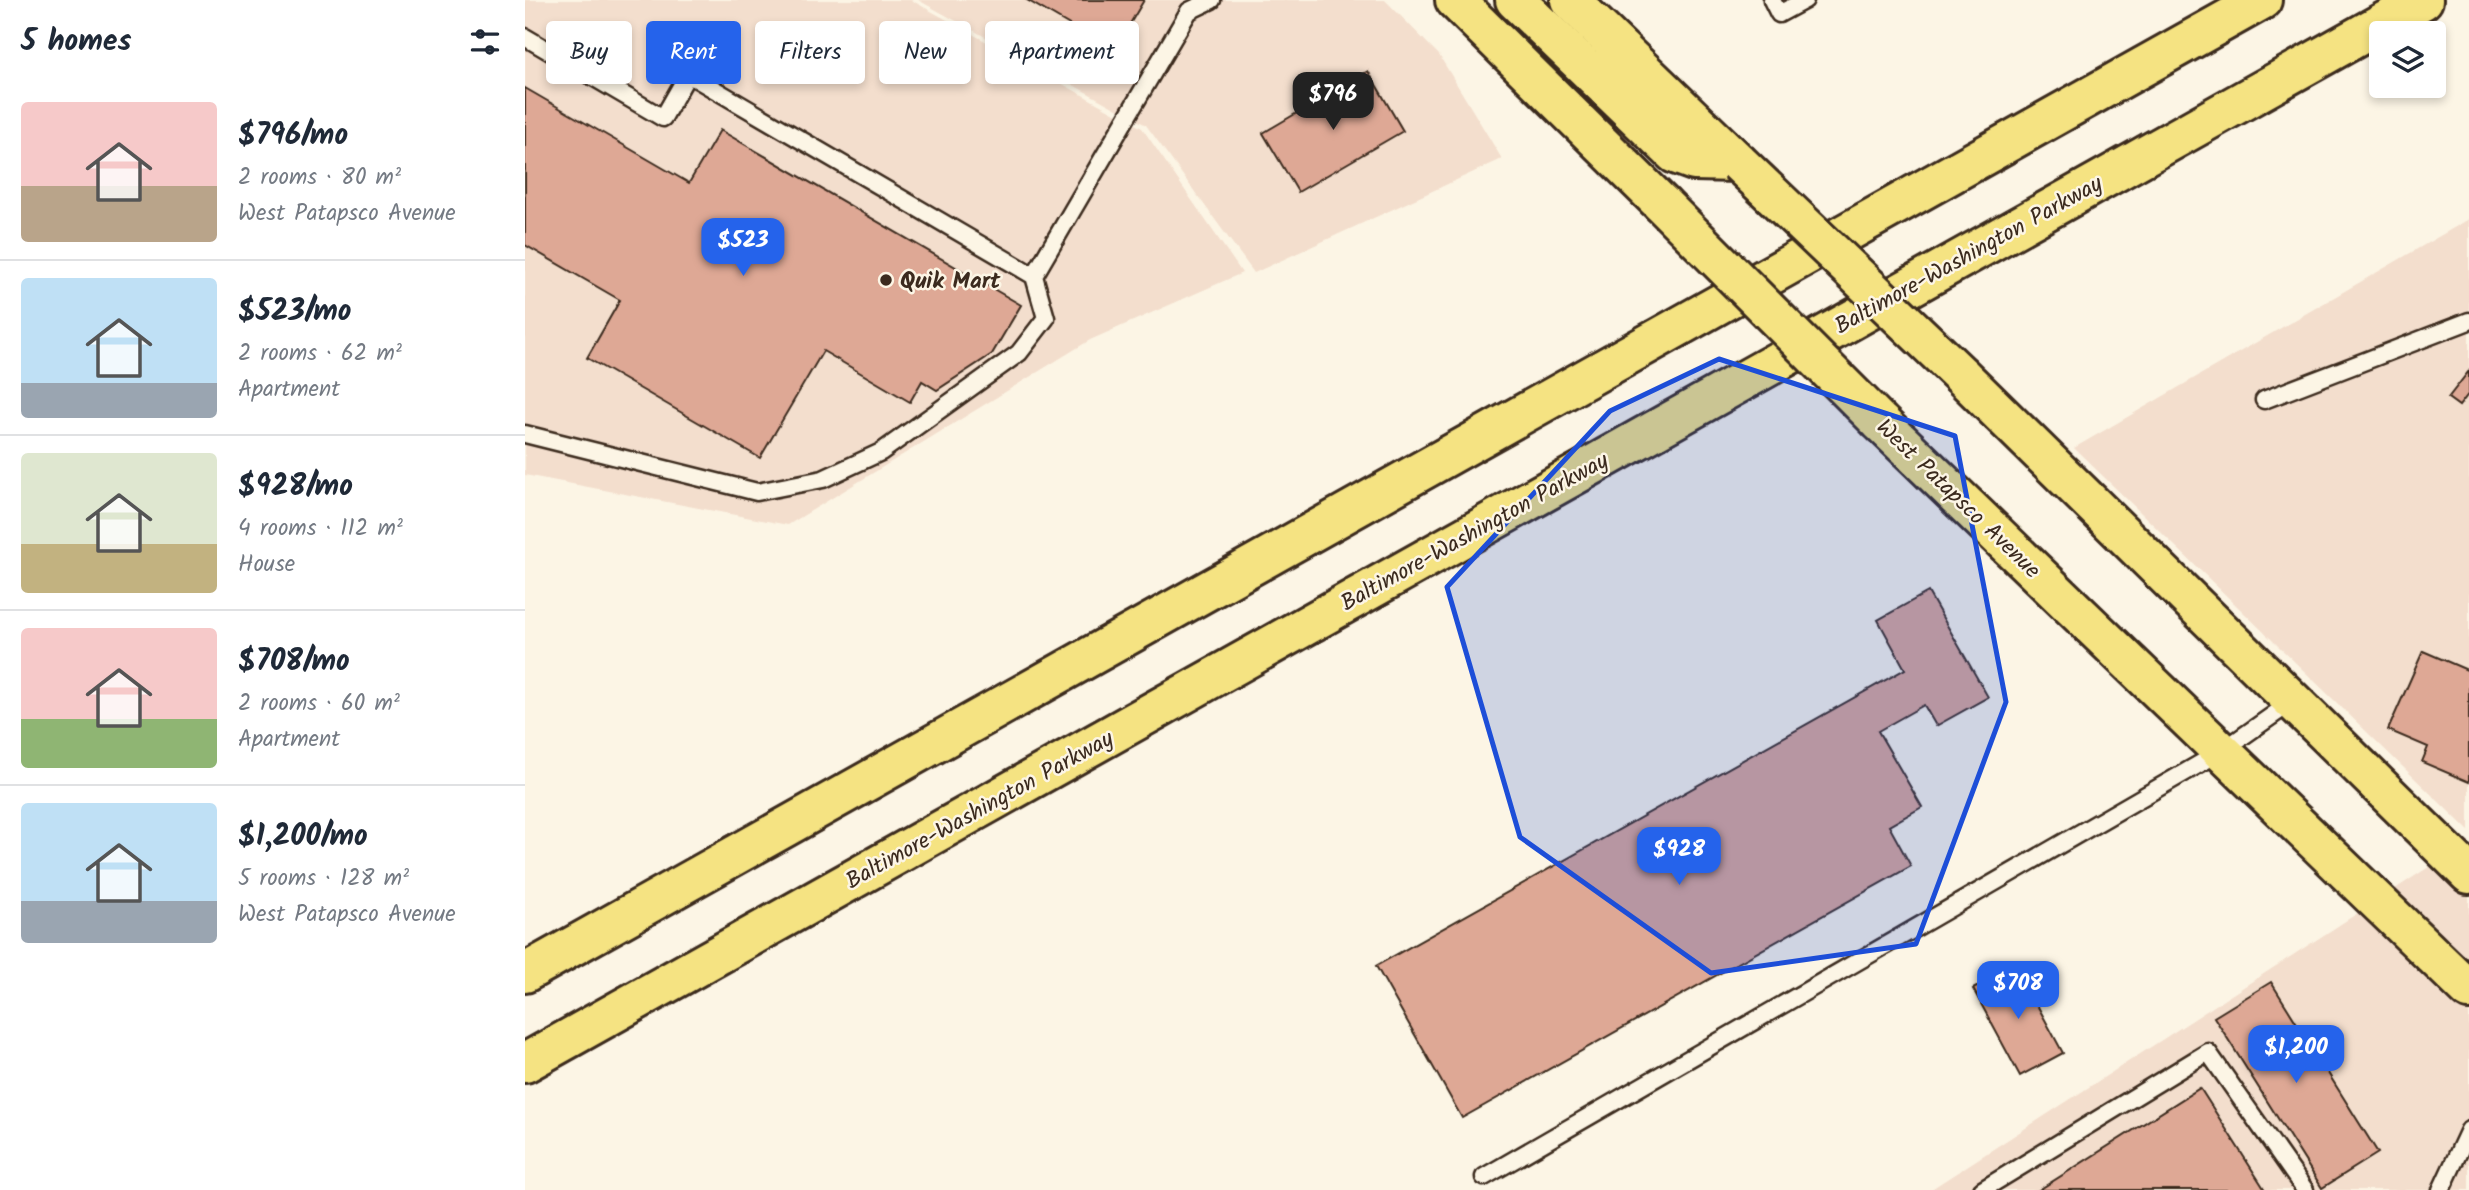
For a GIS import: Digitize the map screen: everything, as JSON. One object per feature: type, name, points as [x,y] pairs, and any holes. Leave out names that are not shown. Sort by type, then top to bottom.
[{"type":"main road","name":"West Patapsco Avenue","points":[[1455,0],[1881,422],[2469,990]]},
{"type":"main road","points":[[1515,0],[1675,154],[1694,161],[1738,162]]},
{"type":"main road","points":[[1570,0],[1962,376],[2469,874]]},
{"type":"main road","points":[[525,974],[2262,0]]},
{"type":"main road","name":"Baltimore-Washington Parkway","points":[[525,1063],[2423,0]]},
{"type":"lane","points":[[1034,276],[1189,11],[1212,0]]},
{"type":"lane","points":[[1772,0],[1779,14],[1805,0]]},
{"type":"lane","points":[[525,37],[663,118],[688,74],[1034,276],[1046,318],[1019,353],[881,452],[823,480],[757,492],[525,435]]},
{"type":"lane","points":[[2264,400],[2469,321]]},
{"type":"lane","points":[[1484,1177],[2222,751],[2293,701]]},
{"type":"lane","points":[[1982,1190],[2208,1052],[2305,1190]]},
{"type":"lane","points":[[2441,1190],[2469,1130]]},
{"type":"highlighted area","points":[[1719,359],[1955,436],[2006,702],[1916,944],[1711,973],[1520,837],[1447,587],[1610,411]]},
{"type":"shaded area","points":[[525,0],[911,0],[949,21],[879,21],[879,84],[971,84],[971,33],[985,41],[985,84],[1063,84],[1142,128],[1242,273],[1090,340],[788,525],[525,475]]},
{"type":"shaded area","points":[[918,0],[1385,0],[1439,55],[1502,159],[1254,273],[1146,125],[1071,84],[1139,84],[1139,21],[985,21],[985,37],[971,29],[971,21],[956,21]]},
{"type":"shaded area","points":[[2469,219],[2469,831],[2074,448]]},
{"type":"shaded area","points":[[2469,841],[2469,1190],[1930,1190]]},
{"type":"building","points":[[1027,0],[1144,0],[1132,21],[1063,21]]},
{"type":"building","points":[[1368,71],[1403,131],[1298,192],[1263,133]]},
{"type":"building","points":[[525,88],[689,183],[720,130],[1021,305],[992,354],[937,390],[922,381],[910,402],[823,351],[760,458],[587,358],[620,300],[525,245]]},
{"type":"building","points":[[2469,371],[2469,393],[2459,406],[2448,398]]},
{"type":"building","points":[[1928,592],[1988,697],[1936,726],[1924,705],[1878,731],[1922,807],[1889,826],[1911,866],[1462,1118],[1376,966],[1905,669],[1878,620]]},
{"type":"building","points":[[2423,651],[2467,670],[2469,667],[2469,782],[2422,762],[2428,747],[2388,730]]},
{"type":"building","points":[[2016,966],[2063,1053],[2020,1076],[1973,989]]},
{"type":"building","points":[[2271,982],[2378,1153],[2322,1188],[2214,1017]]},
{"type":"building","points":[[2200,1088],[2265,1190],[2039,1190]]},
{"type":"place","name":"Quik Mart","points":[[886,280]]}]
